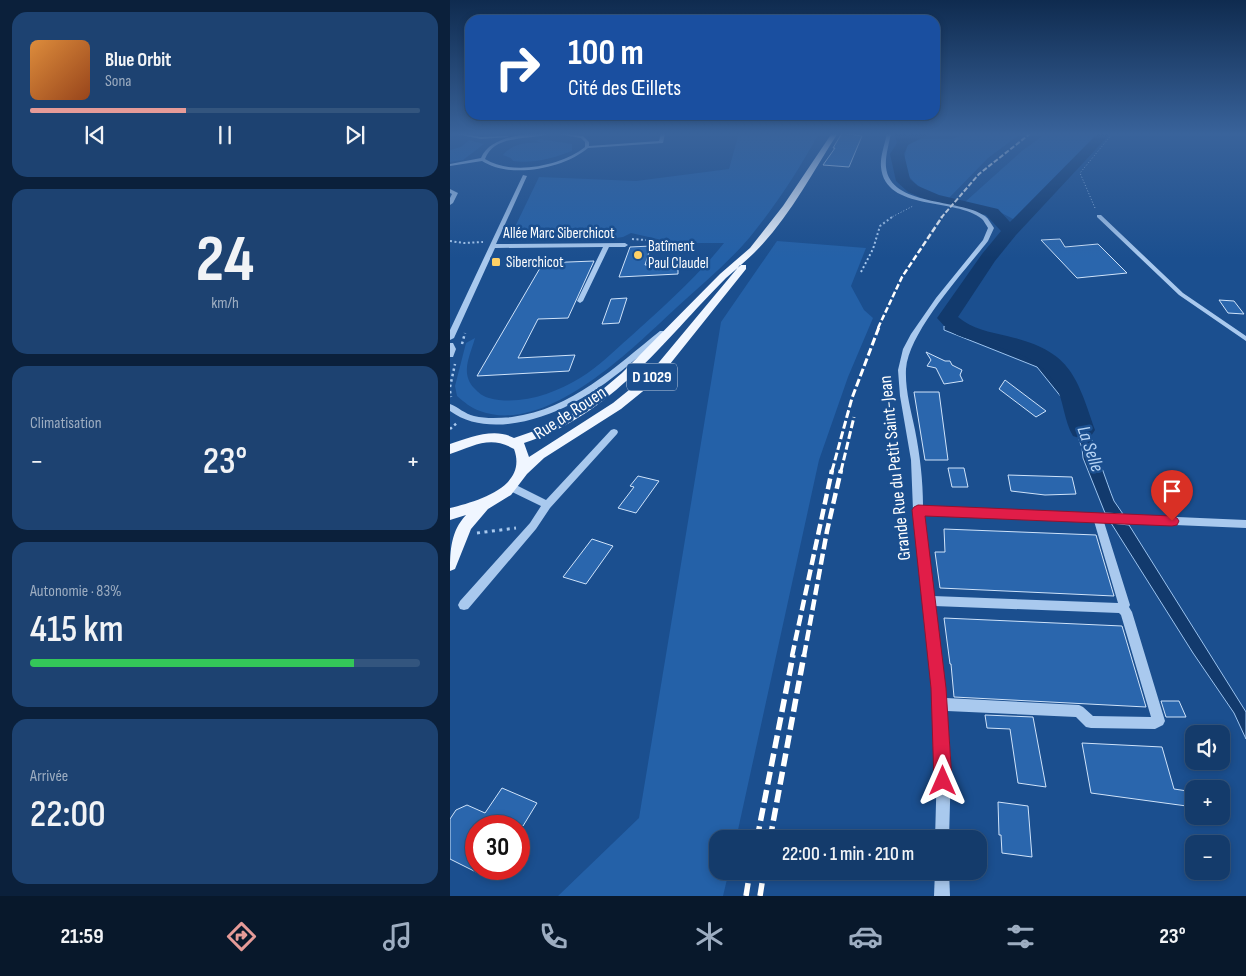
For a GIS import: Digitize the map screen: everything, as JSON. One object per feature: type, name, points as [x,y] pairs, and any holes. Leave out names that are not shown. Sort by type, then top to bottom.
[{"type":"main road","name":"Rue de Rouen","points":[[514,442],[546,431],[573,417],[612,390],[738,262],[751,252],[784,211],[808,175]]},
{"type":"main road","name":"Rue de Rouen","points":[[484,506],[511,487],[523,470],[540,455],[617,406],[654,376],[750,258],[751,252]]},
{"type":"main road","points":[[453,446],[484,438],[505,439],[514,442],[524,453],[523,470]]},
{"type":"main road","points":[[450,514],[466,512],[484,506]]},
{"type":"main road","points":[[450,564],[465,526],[484,506]]},
{"type":"street","name":"Grande Rue du Petit Saint-Jean","points":[[886,175],[888,181],[900,192],[929,202],[975,213],[986,219],[991,228],[986,240],[920,327],[904,354],[902,373],[918,486],[918,510],[940,704],[944,767],[942,830]]},
{"type":"street","points":[[450,338],[525,176]]},
{"type":"street","points":[[450,191],[455,193],[450,203]]},
{"type":"street","points":[[1099,216],[1181,294],[1246,339]]},
{"type":"street","name":"Allée Marc Siberchicot","points":[[494,244],[625,245]]},
{"type":"street","points":[[580,301],[606,245]]},
{"type":"street","points":[[451,403],[464,417],[487,421],[524,418],[551,412],[586,393],[610,377],[681,320]]},
{"type":"street","points":[[450,345],[452,349],[450,356]]},
{"type":"street","points":[[464,605],[547,506],[614,432]]},
{"type":"street","points":[[511,487],[547,506]]},
{"type":"street","points":[[918,510],[1246,524]]},
{"type":"street","points":[[1103,519],[1110,564],[1124,605],[1122,608]]},
{"type":"street","points":[[928,601],[1122,608],[1126,612],[1159,721],[1155,724],[1091,722],[1078,712],[940,704]]},
{"type":"street","points":[[942,880],[942,896]]},
{"type":"path","points":[[1081,175],[1099,216]]},
{"type":"path","points":[[861,272],[873,249],[880,226],[902,211],[929,202]]},
{"type":"path","points":[[450,241],[494,244]]},
{"type":"path","points":[[450,391],[451,403]]},
{"type":"path","points":[[470,534],[532,526]]},
{"type":"shaded area","points":[[684,175],[794,175],[742,247],[636,345],[586,384],[559,400],[532,411],[506,415],[480,411],[468,405],[457,396],[455,386],[466,343],[475,338],[467,364],[470,382],[474,388],[487,397],[512,401],[536,397],[559,389],[580,378],[606,359],[691,280],[724,243],[675,243],[631,233],[616,238],[611,231],[513,231],[539,177],[636,181]]},
{"type":"shaded area","points":[[909,175],[972,175],[948,199],[928,191]]},
{"type":"shaded area","points":[[995,175],[1059,175],[1015,220],[994,209],[965,202]]},
{"type":"shaded area","points":[[777,241],[866,248],[851,286],[864,310],[873,318],[848,377],[819,460],[738,830],[709,830],[709,880],[727,880],[723,896],[558,896],[639,818],[721,322]]},
{"type":"water","points":[[944,326],[1026,354],[1047,366],[1059,378],[1079,410],[1114,501],[1123,514],[1105,513],[1083,458],[1082,448],[1066,403],[1037,367],[944,330]]},
{"type":"water","points":[[1111,523],[1129,525],[1246,712],[1246,739],[1234,713],[1193,653]]},
{"type":"building","points":[[1060,239],[1065,247],[1098,244],[1127,273],[1077,278],[1041,240]]},
{"type":"building","name":"Batîment Paul Claudel","points":[[651,246],[645,265],[678,263],[678,274],[619,277],[630,247]]},
{"type":"building","points":[[594,261],[568,318],[538,319],[518,358],[575,355],[569,371],[477,376],[543,263]]},
{"type":"building","points":[[627,298],[619,323],[602,324],[611,299]]},
{"type":"building","points":[[1219,300],[1234,301],[1244,314],[1228,313]]},
{"type":"building","points":[[926,352],[945,361],[950,361],[952,365],[962,370],[960,375],[963,381],[944,384],[936,368],[927,366],[931,360]]},
{"type":"building","points":[[1005,380],[1046,411],[1036,417],[999,389]]},
{"type":"building","points":[[914,392],[939,392],[948,460],[925,460]]},
{"type":"building","points":[[948,468],[964,468],[968,487],[952,487]]},
{"type":"building","points":[[1008,475],[1072,477],[1076,494],[1045,495],[1011,491]]},
{"type":"building","points":[[638,476],[659,481],[636,513],[618,508],[634,487],[630,486]]},
{"type":"building","points":[[944,529],[1096,535],[1114,596],[940,588],[935,552],[945,552]]},
{"type":"building","points":[[592,539],[613,546],[586,584],[563,577]]},
{"type":"building","points":[[944,618],[1122,626],[1146,707],[954,697]]},
{"type":"building","points":[[1161,701],[1179,701],[1186,717],[1166,717]]},
{"type":"building","points":[[985,715],[1033,717],[1046,787],[1018,783],[1010,729],[987,728]]},
{"type":"building","points":[[1082,743],[1162,747],[1174,789],[1185,791],[1185,806],[1091,793]]},
{"type":"building","points":[[502,788],[537,803],[530,815],[465,815],[465,866],[450,859],[450,819],[456,810],[467,805],[485,813]]},
{"type":"building","points":[[998,802],[1028,806],[1032,857],[1002,853],[1001,835],[999,835]]},
{"type":"waterway","name":"La Selle","points":[[902,175],[903,181],[913,189],[934,198],[992,212],[1010,231]]},
{"type":"waterway","name":"La Selle","points":[[1010,231],[1065,175]]},
{"type":"waterway","name":"La Selle","points":[[1010,231],[988,258],[947,318],[964,331],[1031,350],[1048,362],[1063,377],[1069,387],[1082,430]]},
{"type":"railway","points":[[941,218],[978,175]]},
{"type":"railway","points":[[878,328],[902,277],[942,217]]},
{"type":"railway","points":[[832,471],[852,398],[879,327]]},
{"type":"railway","points":[[841,471],[854,417]]},
{"type":"railway","points":[[792,656],[832,470]]},
{"type":"railway","points":[[804,656],[827,531],[841,470]]},
{"type":"railway","points":[[759,830],[793,655]]},
{"type":"railway","points":[[772,830],[804,655]]},
{"type":"railway","points":[[746,896],[749,880]]},
{"type":"railway","points":[[760,896],[763,880]]},
{"type":"place","name":"Batîment Paul Claudel","points":[[638,255]]},
{"type":"place","name":"Siberchicot","points":[[496,262]]},
{"type":"route","points":[[943,781],[944,767],[938,688],[918,510],[1107,520],[1172,521]]}]
